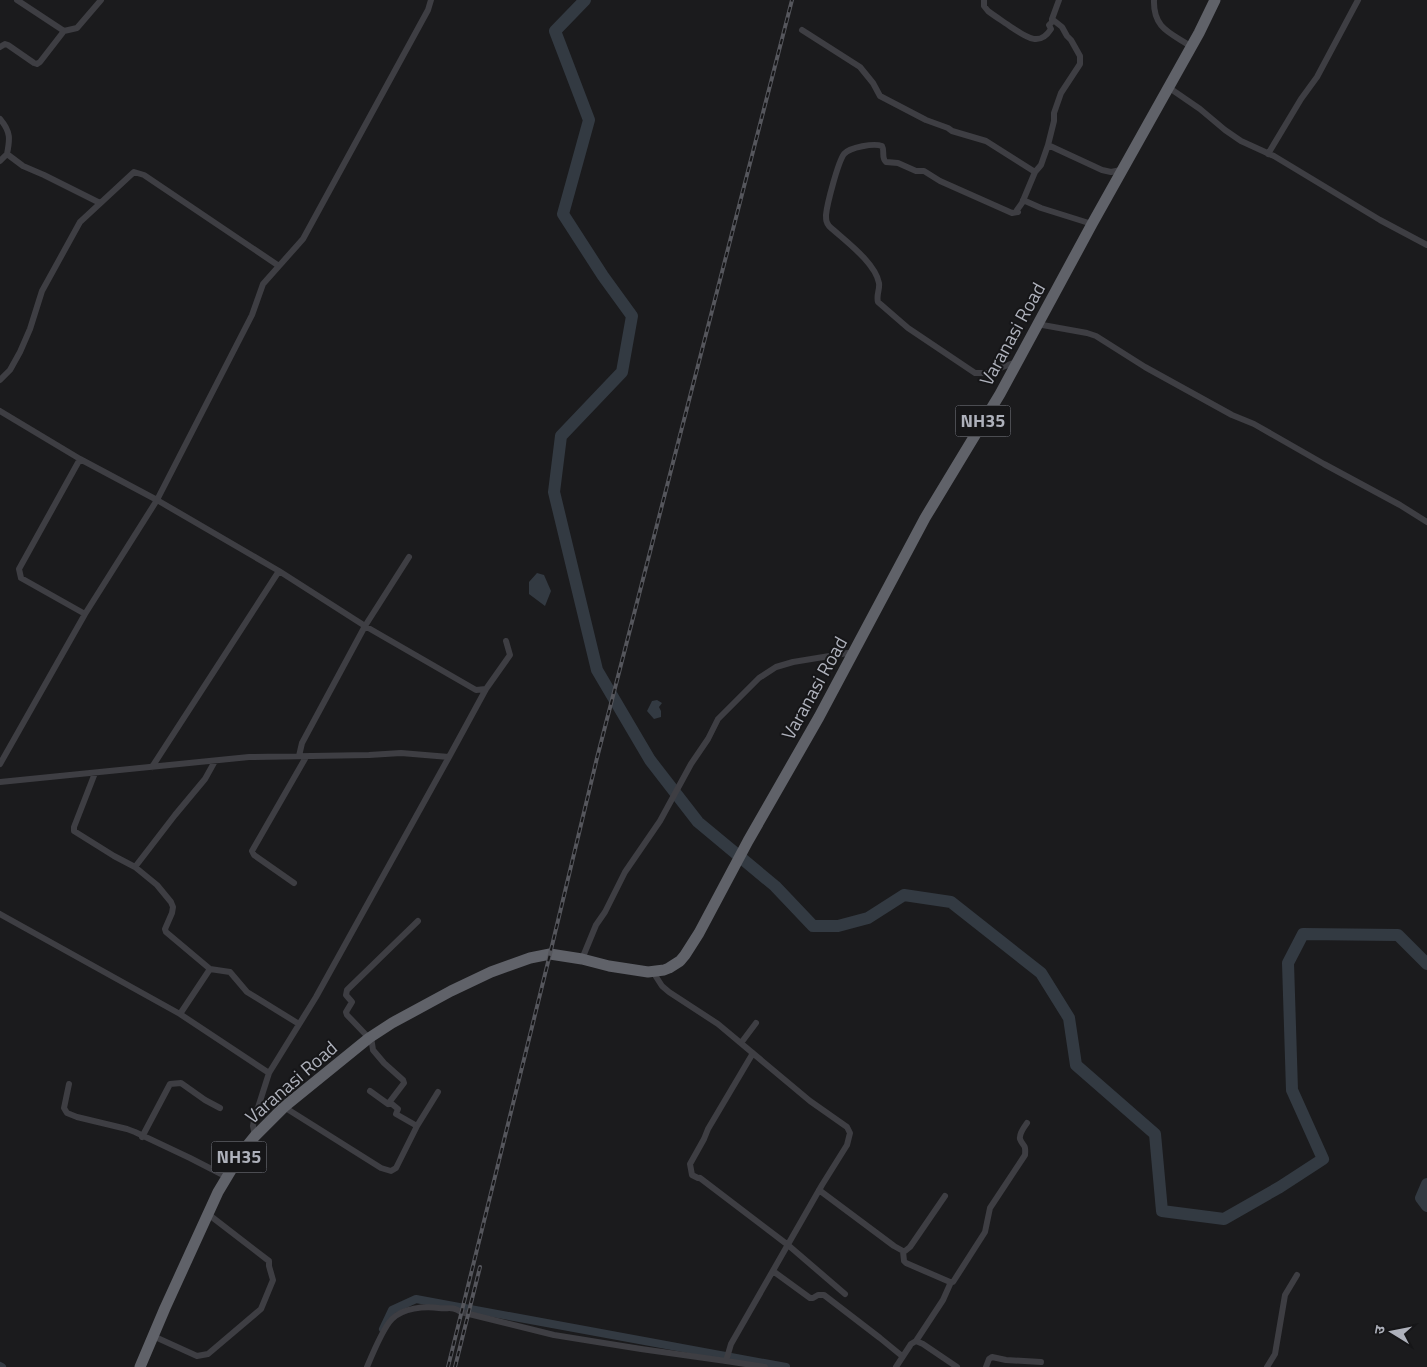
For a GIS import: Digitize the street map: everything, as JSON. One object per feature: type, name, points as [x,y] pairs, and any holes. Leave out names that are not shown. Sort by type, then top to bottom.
[{"type":"highway","name":"Varanasi Road","points":[[653,972],[669,968],[680,961],[686,955],[699,933],[748,841],[819,717],[925,518],[1018,362],[1092,224],[1192,47],[1215,0]]},
{"type":"highway","name":"Varanasi Road","points":[[140,1367],[208,1214],[227,1177],[242,1152],[255,1136],[284,1107],[370,1038],[392,1023],[451,990],[530,958],[550,954],[582,960]]},
{"type":"highway","name":"NH35","points":[[582,960],[653,972]]},
{"type":"street","points":[[17,0],[64,31]]},
{"type":"street","points":[[0,46],[8,45],[37,64],[64,31],[77,28],[102,0]]},
{"type":"street","points":[[0,764],[85,614],[157,500],[252,315],[260,288],[303,239],[428,10],[431,0]]},
{"type":"street","points":[[984,0],[984,6],[988,11],[1028,38],[1038,39],[1046,35],[1051,29],[1049,25],[1052,22],[1059,0]]},
{"type":"street","points":[[1154,0],[1154,14],[1159,25],[1192,47]]},
{"type":"street","points":[[1268,154],[1316,77],[1358,0]]},
{"type":"street","points":[[1018,362],[979,374],[908,328],[880,304],[877,297],[880,286],[874,270],[829,226],[826,222],[826,216],[836,175],[844,154],[848,151],[875,144],[884,148],[883,159],[886,162],[898,163],[916,171],[924,172],[1012,213],[1018,212],[1017,210],[1020,207],[1034,172],[1041,165],[1061,93],[1077,69],[1080,60],[1079,53],[1071,40],[1062,27],[1052,19]]},
{"type":"street","points":[[802,30],[860,67],[873,83],[880,96],[926,120],[952,131],[986,141],[1034,172]]},
{"type":"street","points":[[1168,87],[1233,135],[1427,245]]},
{"type":"street","points":[[0,120],[5,125],[10,138],[7,154],[0,161]]},
{"type":"street","points":[[1048,145],[1102,170],[1111,172],[1123,170]]},
{"type":"street","points":[[7,154],[23,166],[100,203]]},
{"type":"street","points":[[0,380],[10,370],[20,352],[30,329],[42,290],[80,222],[134,172],[140,173],[279,266]]},
{"type":"street","points":[[1023,200],[1041,208],[1092,224]]},
{"type":"street","points":[[1037,324],[1096,336],[1146,367],[1392,500],[1427,522]]},
{"type":"street","points":[[0,410],[80,459],[157,500],[279,571],[365,626],[476,690],[486,689]]},
{"type":"street","points":[[80,459],[18,569],[21,578],[85,614]]},
{"type":"street","points":[[298,756],[302,743],[365,626],[409,557]]},
{"type":"street","points":[[152,767],[279,571]]},
{"type":"street","points":[[255,1136],[254,1120],[269,1074],[316,996],[486,689],[510,656],[506,641]]},
{"type":"street","points":[[582,960],[596,925],[625,872],[660,821],[718,719],[759,678],[771,669],[787,663],[854,652]]},
{"type":"street","points":[[0,782],[249,757],[401,753],[449,757]]},
{"type":"street","points":[[294,883],[254,855],[252,851],[306,757]]},
{"type":"street","points":[[135,867],[205,779],[215,761]]},
{"type":"street","points":[[94,773],[74,831],[135,867],[157,885],[171,902],[172,910],[165,929],[166,932],[210,969],[230,972],[247,992],[299,1024]]},
{"type":"street","points":[[0,914],[180,1014],[269,1074]]},
{"type":"street","points":[[388,1104],[404,1083],[403,1080],[373,1050],[370,1038],[347,1015],[346,1012],[352,1002],[346,995],[347,990],[418,921]]},
{"type":"street","points":[[180,1014],[210,969]]},
{"type":"street","points":[[653,972],[662,986],[669,992],[712,1020],[810,1101],[849,1130],[850,1133],[848,1141],[729,1349],[726,1359]]},
{"type":"street","points":[[741,1043],[756,1023]]},
{"type":"street","points":[[753,1054],[708,1129],[690,1164],[692,1175],[699,1178],[788,1245],[845,1294]]},
{"type":"street","points":[[142,1136],[170,1084],[181,1083],[220,1108]]},
{"type":"street","points":[[68,1084],[64,1108],[67,1113],[126,1129],[227,1177]]},
{"type":"street","points":[[370,1091],[398,1109],[396,1114],[417,1126]]},
{"type":"street","points":[[284,1107],[386,1171],[391,1171],[396,1168],[417,1126],[438,1092]]},
{"type":"street","points":[[896,1367],[911,1344],[916,1341],[943,1300],[951,1282],[956,1278],[985,1232],[990,1208],[1025,1155],[1025,1147],[1020,1136],[1027,1123]]},
{"type":"street","points":[[819,1190],[903,1251],[906,1263],[951,1282]]},
{"type":"street","points":[[903,1251],[910,1247],[946,1196]]},
{"type":"street","points":[[154,1336],[197,1356],[202,1356],[208,1354],[261,1309],[273,1280],[269,1266],[270,1261],[208,1214]]},
{"type":"street","points":[[773,1271],[810,1298],[824,1295],[902,1356]]},
{"type":"street","points":[[1267,1367],[1275,1354],[1285,1295],[1297,1275]]},
{"type":"street","points":[[367,1367],[392,1318],[406,1311],[428,1307],[455,1308],[461,1312],[554,1335],[641,1349],[726,1359],[765,1367]]},
{"type":"street","points":[[916,1341],[924,1344],[957,1367]]},
{"type":"street","points":[[986,1367],[992,1357],[1006,1360],[1041,1362]]},
{"type":"shaded area","points":[[537,573],[544,575],[551,591],[545,606],[529,594],[529,582]]},
{"type":"shaded area","points":[[657,700],[662,703],[659,707],[661,717],[654,719],[647,711],[652,701]]},
{"type":"waterway","points":[[585,0],[555,31],[589,120],[563,214],[603,276],[632,316],[622,372],[561,436],[554,492],[597,670],[650,760],[698,822],[775,886],[813,926],[838,926],[868,918],[904,895],[951,902],[1041,973],[1069,1018],[1076,1065],[1155,1134],[1162,1211],[1224,1219],[1280,1187],[1323,1159],[1292,1090],[1288,963],[1303,934],[1398,935],[1427,964]]},
{"type":"waterway","points":[[1427,1184],[1421,1198],[1427,1206]]},
{"type":"waterway","points":[[383,1329],[392,1310],[416,1299],[786,1367]]},
{"type":"railway","points":[[448,1367],[597,758],[792,0]]},
{"type":"railway","points":[[455,1367],[480,1267]]}]
